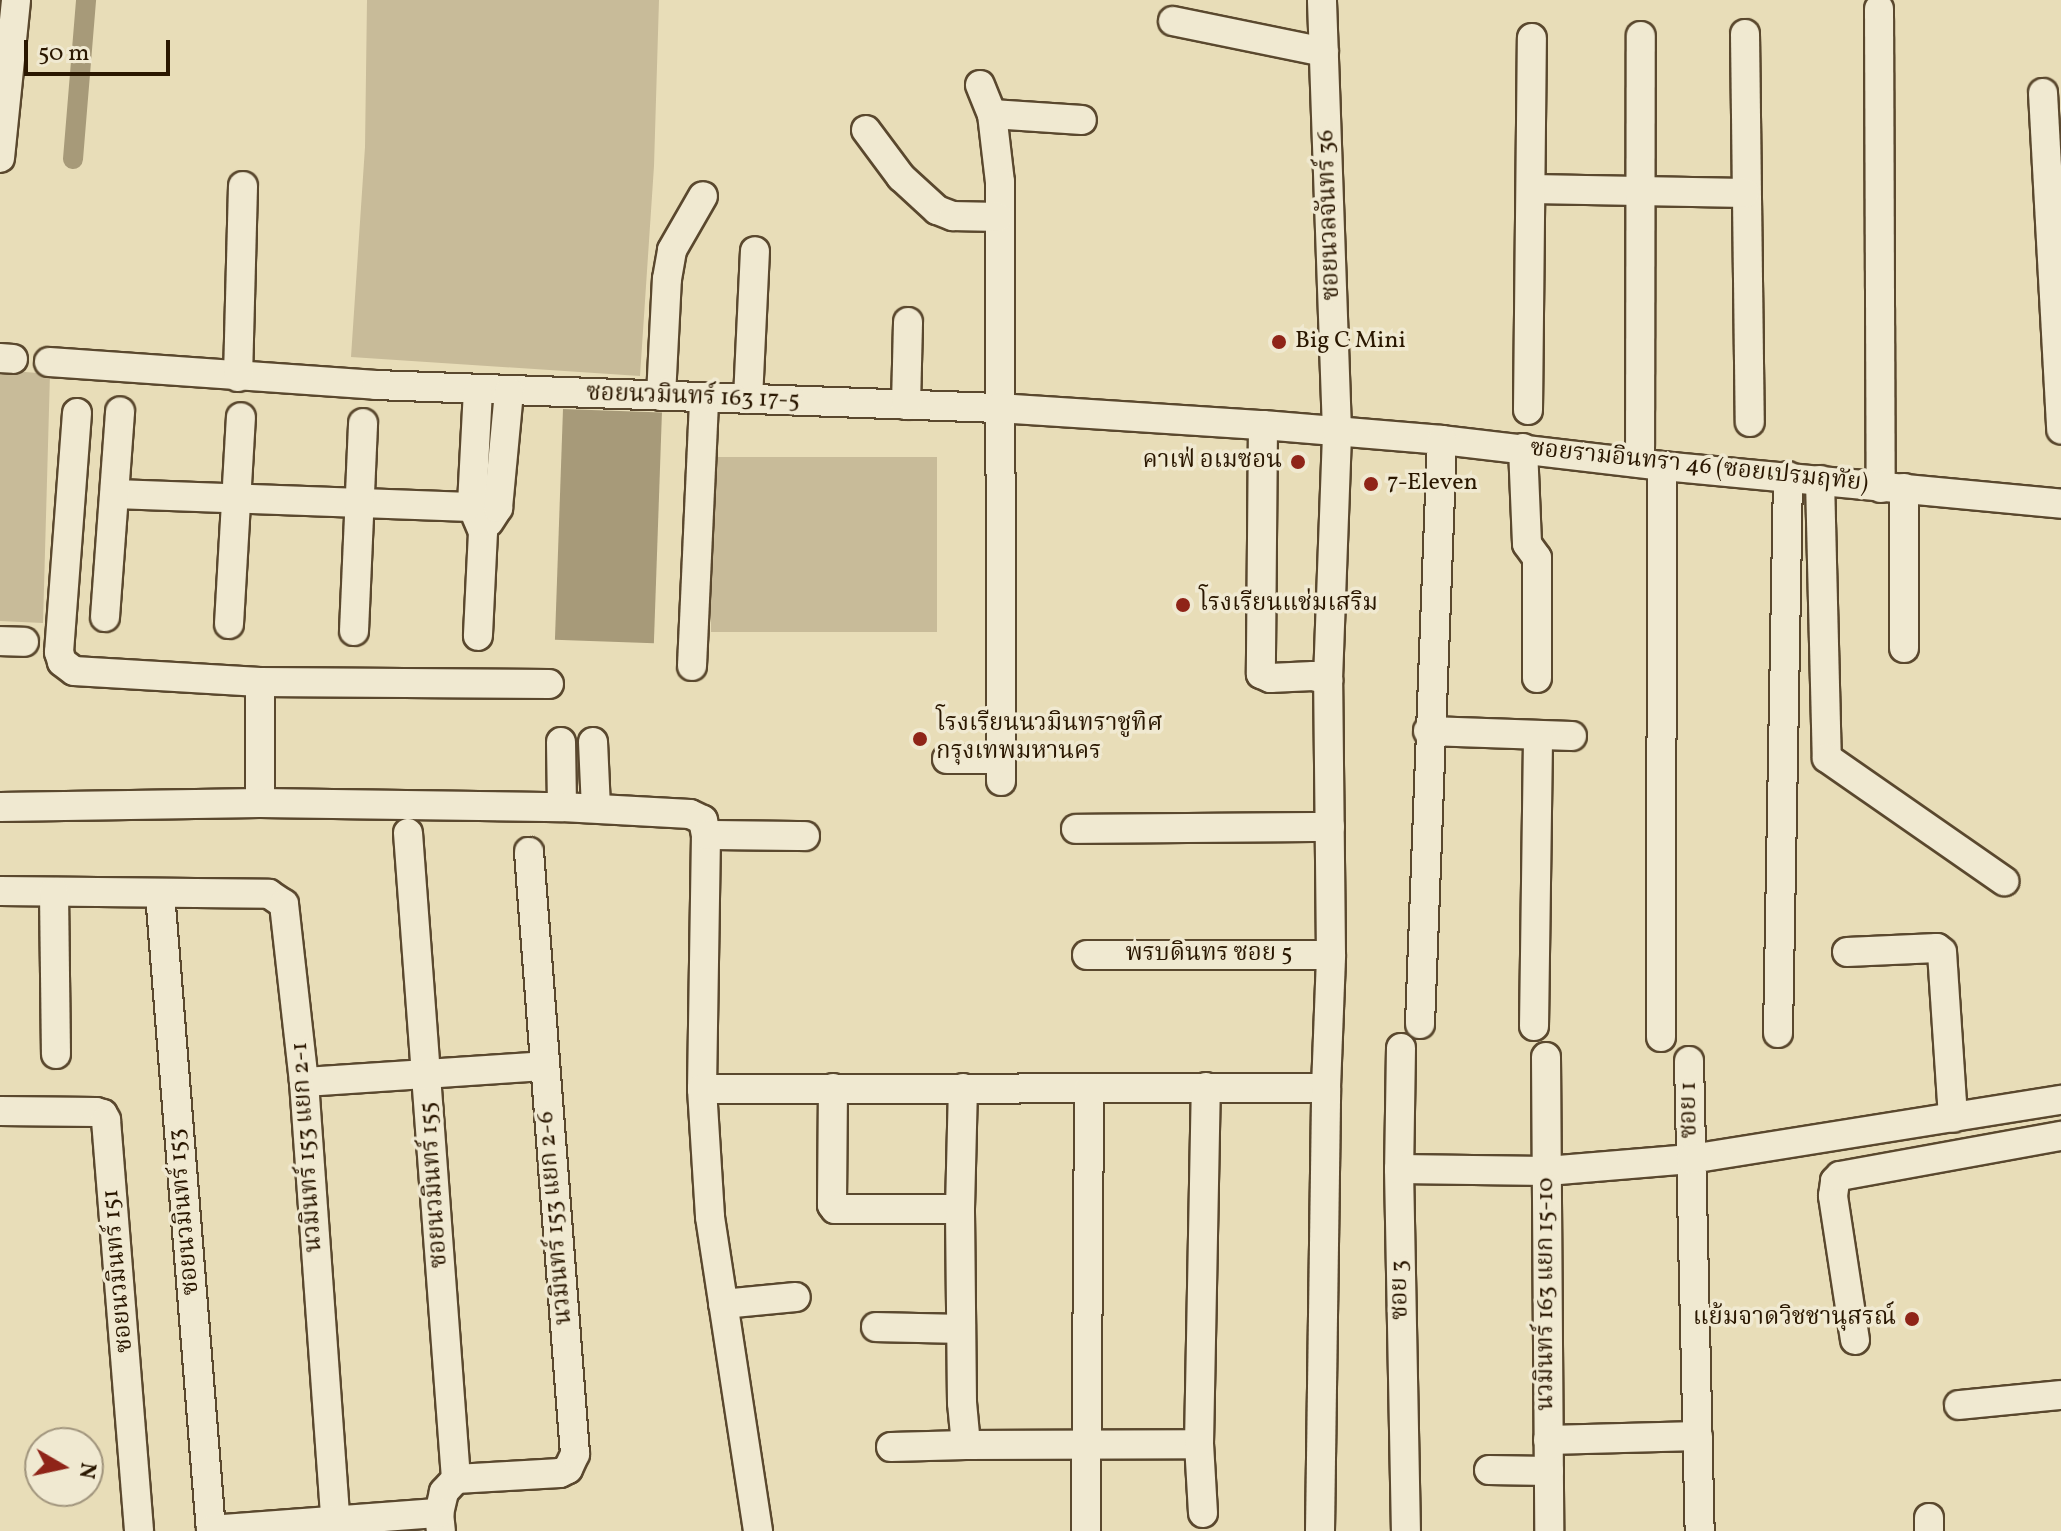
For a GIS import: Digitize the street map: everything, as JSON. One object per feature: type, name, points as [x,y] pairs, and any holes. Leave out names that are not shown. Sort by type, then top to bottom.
[{"type":"street","points":[[0,158],[16,0]]},
{"type":"street","name":"ซอยนวลจันทร์ 36","points":[[1320,1531],[1326,1088],[1331,955],[1328,680],[1337,431],[1322,0]]},
{"type":"street","points":[[1879,9],[1892,488],[1904,648]]},
{"type":"street","points":[[1173,21],[1324,52]]},
{"type":"street","points":[[1745,34],[1750,422]]},
{"type":"street","points":[[1641,36],[1638,190],[1651,464],[1661,1037]]},
{"type":"street","points":[[1528,410],[1533,189],[1532,38]]},
{"type":"street","points":[[947,759],[1000,770],[1000,182],[992,114],[980,85]]},
{"type":"street","points":[[2043,93],[2061,430]]},
{"type":"street","points":[[992,114],[1082,120]]},
{"type":"street","points":[[866,130],[901,177],[937,210],[953,216],[998,217]]},
{"type":"street","points":[[238,377],[243,186]]},
{"type":"street","points":[[1533,189],[1745,193]]},
{"type":"street","points":[[661,396],[667,279],[672,250],[703,196]]},
{"type":"street","points":[[748,399],[755,251]]},
{"type":"street","points":[[906,405],[908,322]]},
{"type":"street","name":"ซอยนวมินทร์ 163 17-5","points":[[49,362],[238,377],[509,392],[998,408],[1337,431]]},
{"type":"street","points":[[478,390],[485,507]]},
{"type":"street","points":[[478,636],[485,507],[509,392]]},
{"type":"street","points":[[692,666],[704,398]]},
{"type":"street","points":[[105,617],[120,412]]},
{"type":"street","points":[[77,413],[61,616],[62,662],[88,674],[260,682],[549,684]]},
{"type":"street","points":[[229,624],[241,417]]},
{"type":"street","points":[[354,631],[363,423]]},
{"type":"street","points":[[1263,425],[1261,674],[1270,678],[1313,676],[1328,680]]},
{"type":"street","name":"ซอยรามอินทรา 46 (ซอยเปรมฤทัย)","points":[[1337,431],[2061,504]]},
{"type":"street","points":[[1420,1024],[1428,731],[1442,440]]},
{"type":"street","points":[[1523,448],[1527,544],[1537,558],[1537,678]]},
{"type":"street","points":[[1778,1033],[1788,476]]},
{"type":"street","points":[[1820,480],[1827,758],[2004,881]]},
{"type":"street","points":[[115,494],[485,507]]},
{"type":"street","points":[[260,682],[260,803]]},
{"type":"street","points":[[1428,731],[1572,736]]},
{"type":"street","points":[[1534,1026],[1538,735]]},
{"type":"street","points":[[561,742],[562,807]]},
{"type":"street","points":[[593,742],[596,808]]},
{"type":"street","points":[[0,807],[260,803],[562,807],[690,814],[703,820],[706,835],[702,1089],[710,1217],[758,1531]]},
{"type":"street","points":[[1076,829],[1330,827]]},
{"type":"street","name":"ซอยนวมินทร์ 155","points":[[408,833],[456,1479]]},
{"type":"street","points":[[706,835],[805,836]]},
{"type":"street","name":"นวมินทร์ 153 แยก 2-6","points":[[456,1479],[560,1473],[568,1469],[575,1454],[529,852]]},
{"type":"street","name":"นวมินทร์ 153 แยก 2-1","points":[[0,891],[269,894],[284,904],[304,1082],[335,1519]]},
{"type":"street","points":[[54,892],[56,1054]]},
{"type":"street","name":"ซอยนวมินทร์ 153","points":[[160,893],[211,1530]]},
{"type":"street","points":[[1847,952],[1937,948],[1942,952],[1953,1118]]},
{"type":"street","name":"พรบดินทร ซอย 5","points":[[1087,955],[1331,955]]},
{"type":"street","name":"ซอย 3","points":[[1401,1048],[1399,1169],[1406,1531]]},
{"type":"street","name":"นวมินทร์ 163 แยก 15-10","points":[[1546,1057],[1549,1531]]},
{"type":"street","name":"ซอย 1","points":[[1689,1061],[1700,1531]]},
{"type":"street","points":[[304,1082],[544,1066]]},
{"type":"street","points":[[1203,1513],[1199,1444],[1206,1087]]},
{"type":"street","points":[[833,1088],[832,1205],[835,1209],[960,1209]]},
{"type":"street","points":[[963,1088],[961,1329],[966,1445]]},
{"type":"street","points":[[1086,1531],[1089,1088]]},
{"type":"street","points":[[702,1089],[1326,1088]]},
{"type":"street","points":[[1399,1169],[1547,1171],[1691,1159],[2061,1100]]},
{"type":"street","name":"ซอยนวมินทร์ 151","points":[[0,1111],[96,1112],[103,1114],[106,1120],[139,1531]]},
{"type":"street","points":[[1855,1340],[1833,1196],[1835,1181],[1840,1176],[2061,1136]]},
{"type":"street","points":[[723,1304],[796,1297]]},
{"type":"street","points":[[876,1327],[961,1329]]},
{"type":"street","points":[[1959,1405],[2061,1395]]},
{"type":"street","points":[[1548,1440],[1698,1436]]},
{"type":"street","points":[[891,1447],[1086,1442],[1199,1444]]},
{"type":"street","points":[[1489,1470],[1549,1471]]},
{"type":"street","points":[[211,1530],[335,1519],[440,1522],[444,1492],[456,1479]]},
{"type":"shaded area","points":[[367,0],[659,0],[654,166],[640,376],[351,357],[365,147]]},
{"type":"shaded area","points":[[0,370],[50,374],[43,623],[0,621]]},
{"type":"shaded area","points":[[563,409],[662,412],[654,643],[555,640]]},
{"type":"shaded area","points":[[711,457],[937,457],[937,632],[711,632]]},
{"type":"waterway","points":[[73,159],[86,0]]},
{"type":"place","name":"Big C Mini","points":[[1279,342]]},
{"type":"place","name":"คาเฟ่ อเมซอน","points":[[1298,462]]},
{"type":"place","name":"7-Eleven","points":[[1371,484]]},
{"type":"place","name":"โรงเรียนแช่มเสริม","points":[[1183,605]]},
{"type":"place","name":"โรงเรียนนวมินทราชูทิศ กรุงเทพมหานคร","points":[[920,739]]},
{"type":"place","name":"แย้มจาดวิชชานุสรณ์","points":[[1912,1319]]}]
